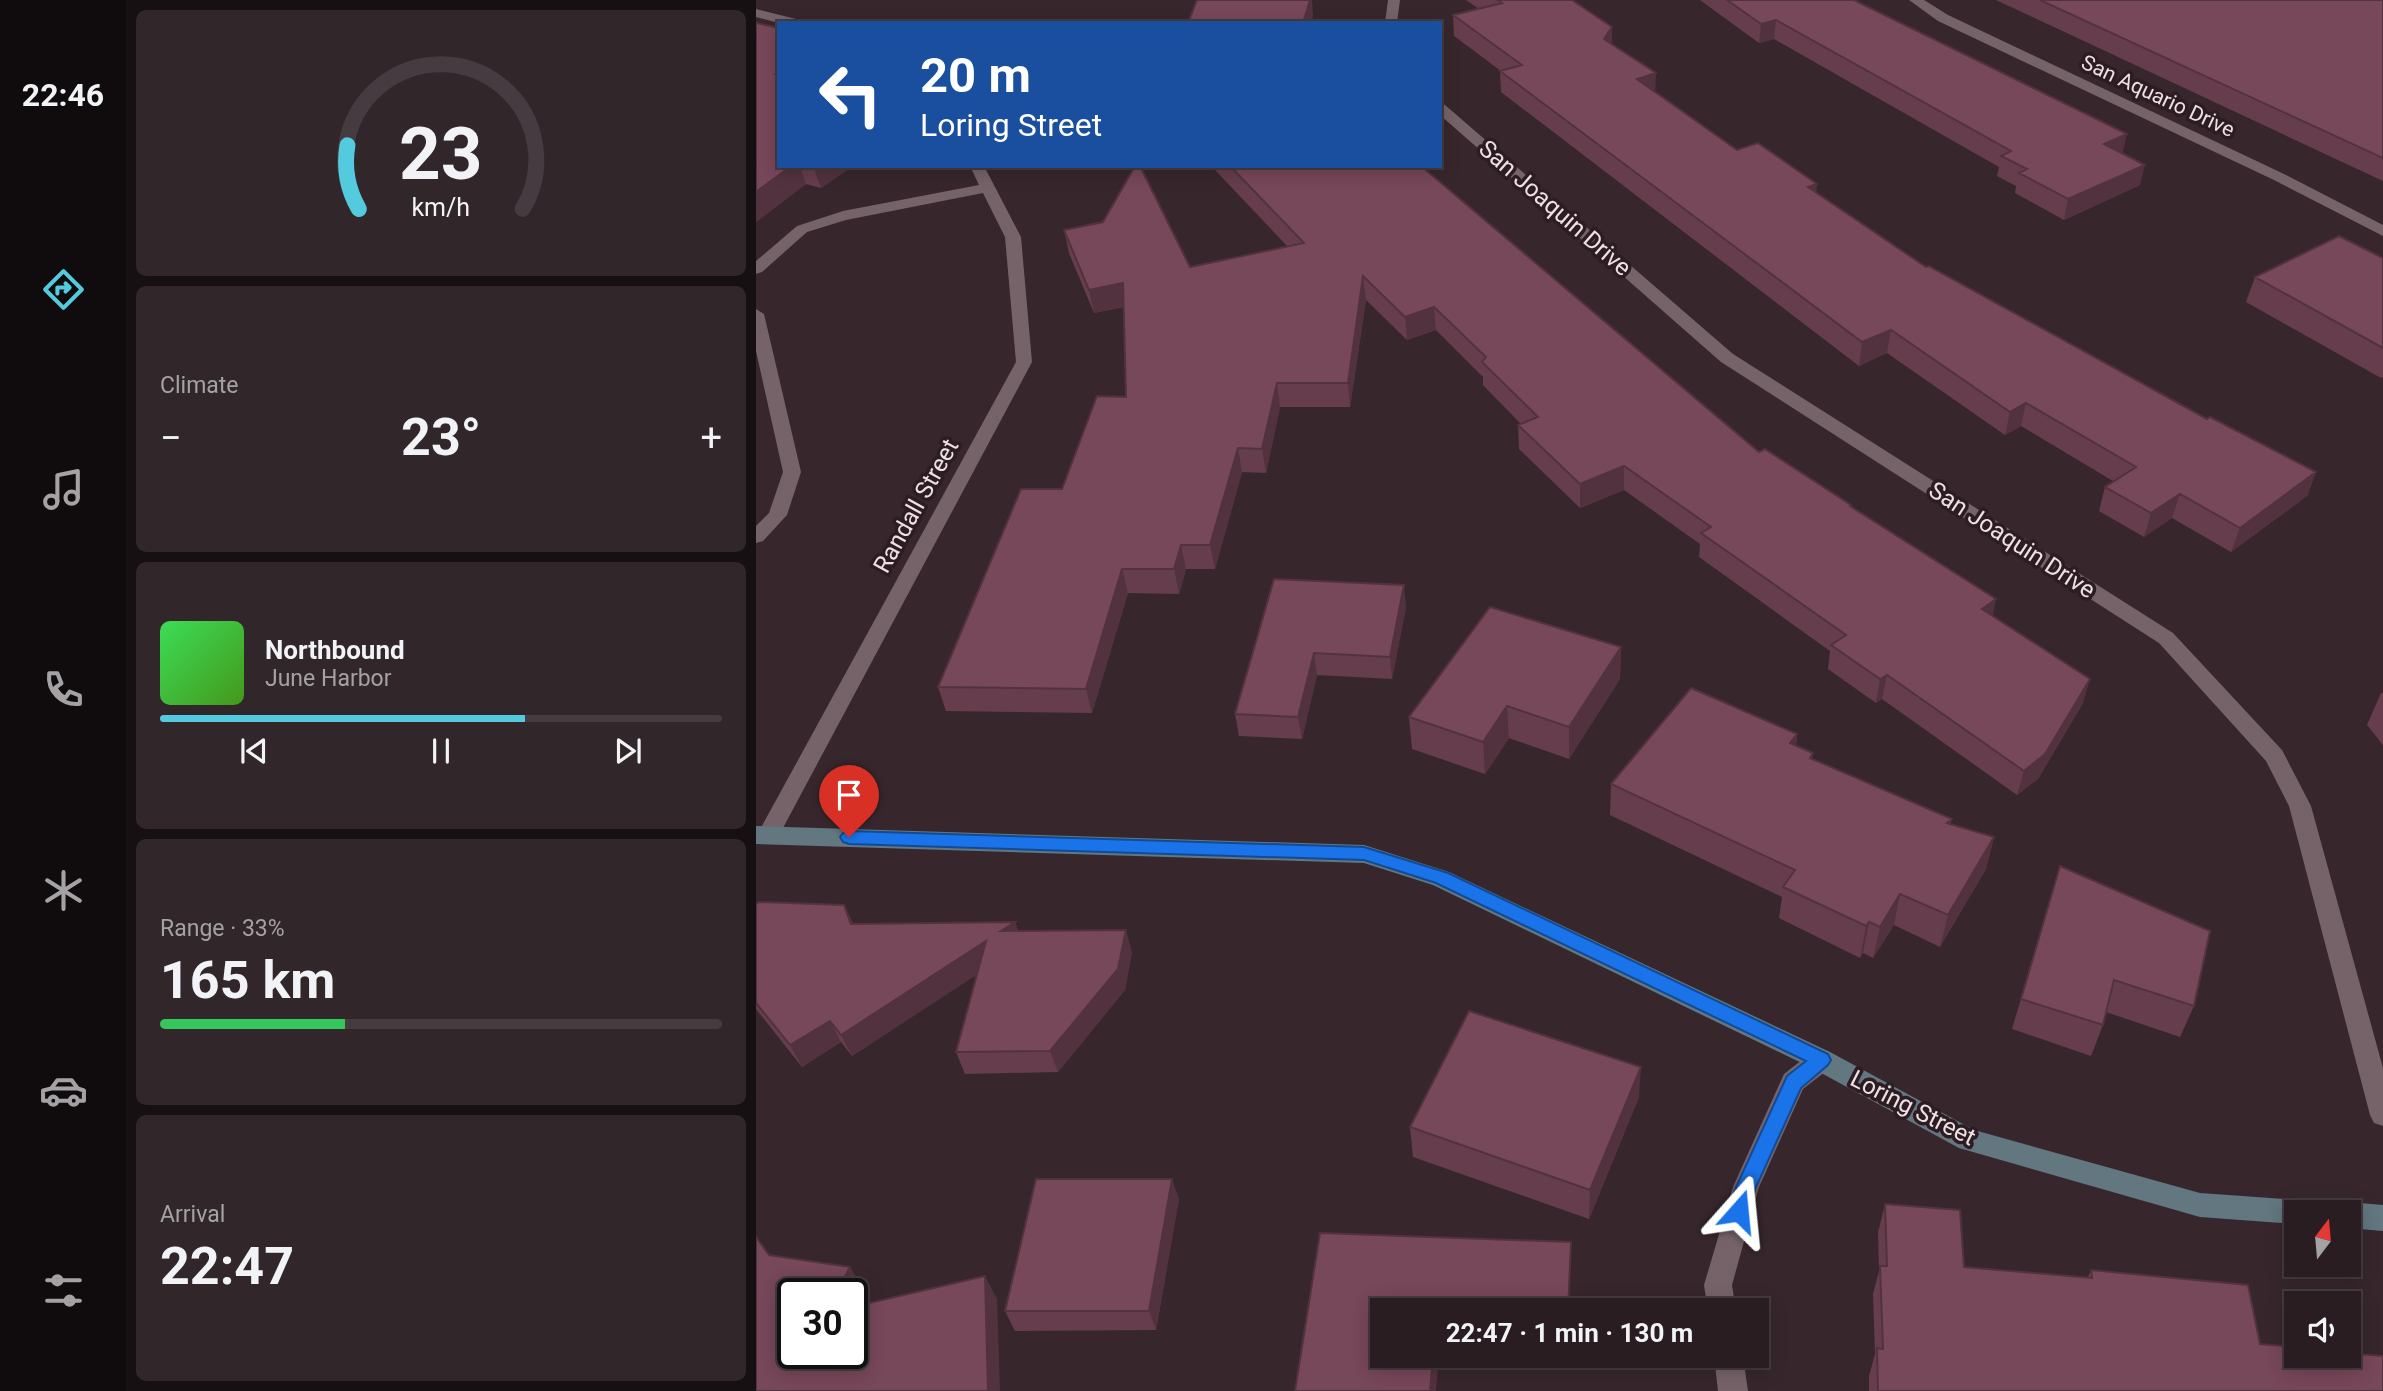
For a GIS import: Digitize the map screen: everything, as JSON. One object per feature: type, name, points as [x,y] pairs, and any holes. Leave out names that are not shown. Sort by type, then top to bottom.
[{"type":"street","points":[[1391,21],[1394,0]]},
{"type":"street","name":"San Aquario Drive","points":[[1915,0],[1943,18],[2279,177],[2383,231]]},
{"type":"street","points":[[756,13],[786,21]]},
{"type":"street","name":"San Joaquin Drive","points":[[1442,110],[1727,358],[2166,638],[2274,755],[2300,806],[2383,1115]]},
{"type":"street","name":"Randall Street","points":[[762,835],[1024,362],[1013,237],[978,168]]},
{"type":"street","points":[[756,269],[802,229],[843,216],[986,188]]},
{"type":"street","points":[[756,314],[792,472],[778,515],[756,537]]},
{"type":"street","name":"Loring Street","points":[[762,835],[1364,853],[1441,878],[1821,1060],[1968,1140],[2200,1205],[2284,1211]]},
{"type":"street","points":[[1720,1298],[1718,1285],[1746,1187],[1793,1082],[1821,1060]]},
{"type":"street","points":[[2361,1216],[2383,1218]]},
{"type":"street","points":[[1730,1368],[1733,1391]]},
{"type":"building","points":[[1197,0],[1310,0],[1304,21],[1189,21]]},
{"type":"building","points":[[1497,0],[1572,0],[1612,27],[1604,39],[1656,73],[1637,79],[1737,150],[1758,143],[1817,184],[1808,187],[1926,267],[1929,266],[2207,419],[2210,417],[2316,472],[2240,528],[2180,494],[2151,513],[2105,487],[2136,467],[2026,403],[2010,412],[1891,330],[1862,342],[1500,71],[1522,65],[1453,15],[1502,3]]},
{"type":"building","points":[[1727,0],[1854,0],[2127,134],[2104,144],[2145,165],[2068,199],[2019,173],[2027,169],[2001,156],[2011,151],[1776,20],[1761,24]]},
{"type":"building","points":[[2040,0],[2383,0],[2383,158]]},
{"type":"building","points":[[756,23],[777,28],[777,168],[788,168],[756,192]]},
{"type":"building","points":[[1134,168],[1141,168],[1190,267],[1304,243],[1232,168],[1423,168],[1759,452],[1765,449],[1996,599],[1982,609],[2090,679],[2045,754],[2024,771],[1887,675],[1880,679],[1831,645],[1846,635],[1701,533],[1711,527],[1624,466],[1580,484],[1518,425],[1538,417],[1482,362],[1486,357],[1434,307],[1405,317],[1363,276],[1348,383],[1277,383],[1262,449],[1238,448],[1210,545],[1181,545],[1174,569],[1122,569],[1086,689],[938,687],[1021,489],[1062,489],[1097,396],[1126,397],[1123,283],[1089,290],[1064,230],[1103,222]]},
{"type":"building","points":[[2339,236],[2383,258],[2383,348],[2255,277]]},
{"type":"building","points":[[1274,579],[1404,585],[1390,657],[1314,653],[1298,717],[1235,714]]},
{"type":"building","points":[[1490,607],[1621,647],[1569,727],[1507,706],[1483,742],[1409,717]]},
{"type":"building","points":[[1691,688],[1797,734],[1790,743],[1813,753],[1810,758],[1952,819],[1947,823],[1994,837],[1948,915],[1900,894],[1880,927],[1869,922],[1866,926],[1783,887],[1795,870],[1611,784]]},
{"type":"building","points":[[2060,866],[2210,931],[2194,1006],[2114,980],[2103,1025],[2021,999]]},
{"type":"building","points":[[756,904],[844,905],[851,924],[1015,922],[1001,931],[1126,930],[1118,969],[1050,1051],[956,1052],[986,941],[841,1035],[830,1021],[790,1045],[756,1003]]},
{"type":"building","points":[[1469,1011],[1641,1067],[1590,1190],[1410,1127]]},
{"type":"building","points":[[1036,1179],[1172,1179],[1149,1311],[1005,1311]]},
{"type":"building","points":[[1885,1204],[1960,1210],[1964,1267],[2092,1278],[2091,1270],[2248,1285],[2260,1344],[2284,1346],[2284,1368],[2361,1368],[2361,1354],[2383,1356],[2383,1391],[1878,1391],[1877,1348],[1883,1349],[1880,1266],[1887,1266]]},
{"type":"building","points":[[1320,1233],[1571,1242],[1569,1298],[1370,1298],[1370,1368],[1432,1368],[1430,1391],[1295,1391]]},
{"type":"building","points":[[756,1237],[769,1255],[850,1267],[844,1278],[777,1278],[777,1369],[868,1369],[868,1303],[985,1276],[988,1391],[756,1391]]},
{"type":"route","points":[[849,837],[1364,853],[1441,878],[1821,1060],[1793,1082],[1746,1187],[1739,1211]]}]
